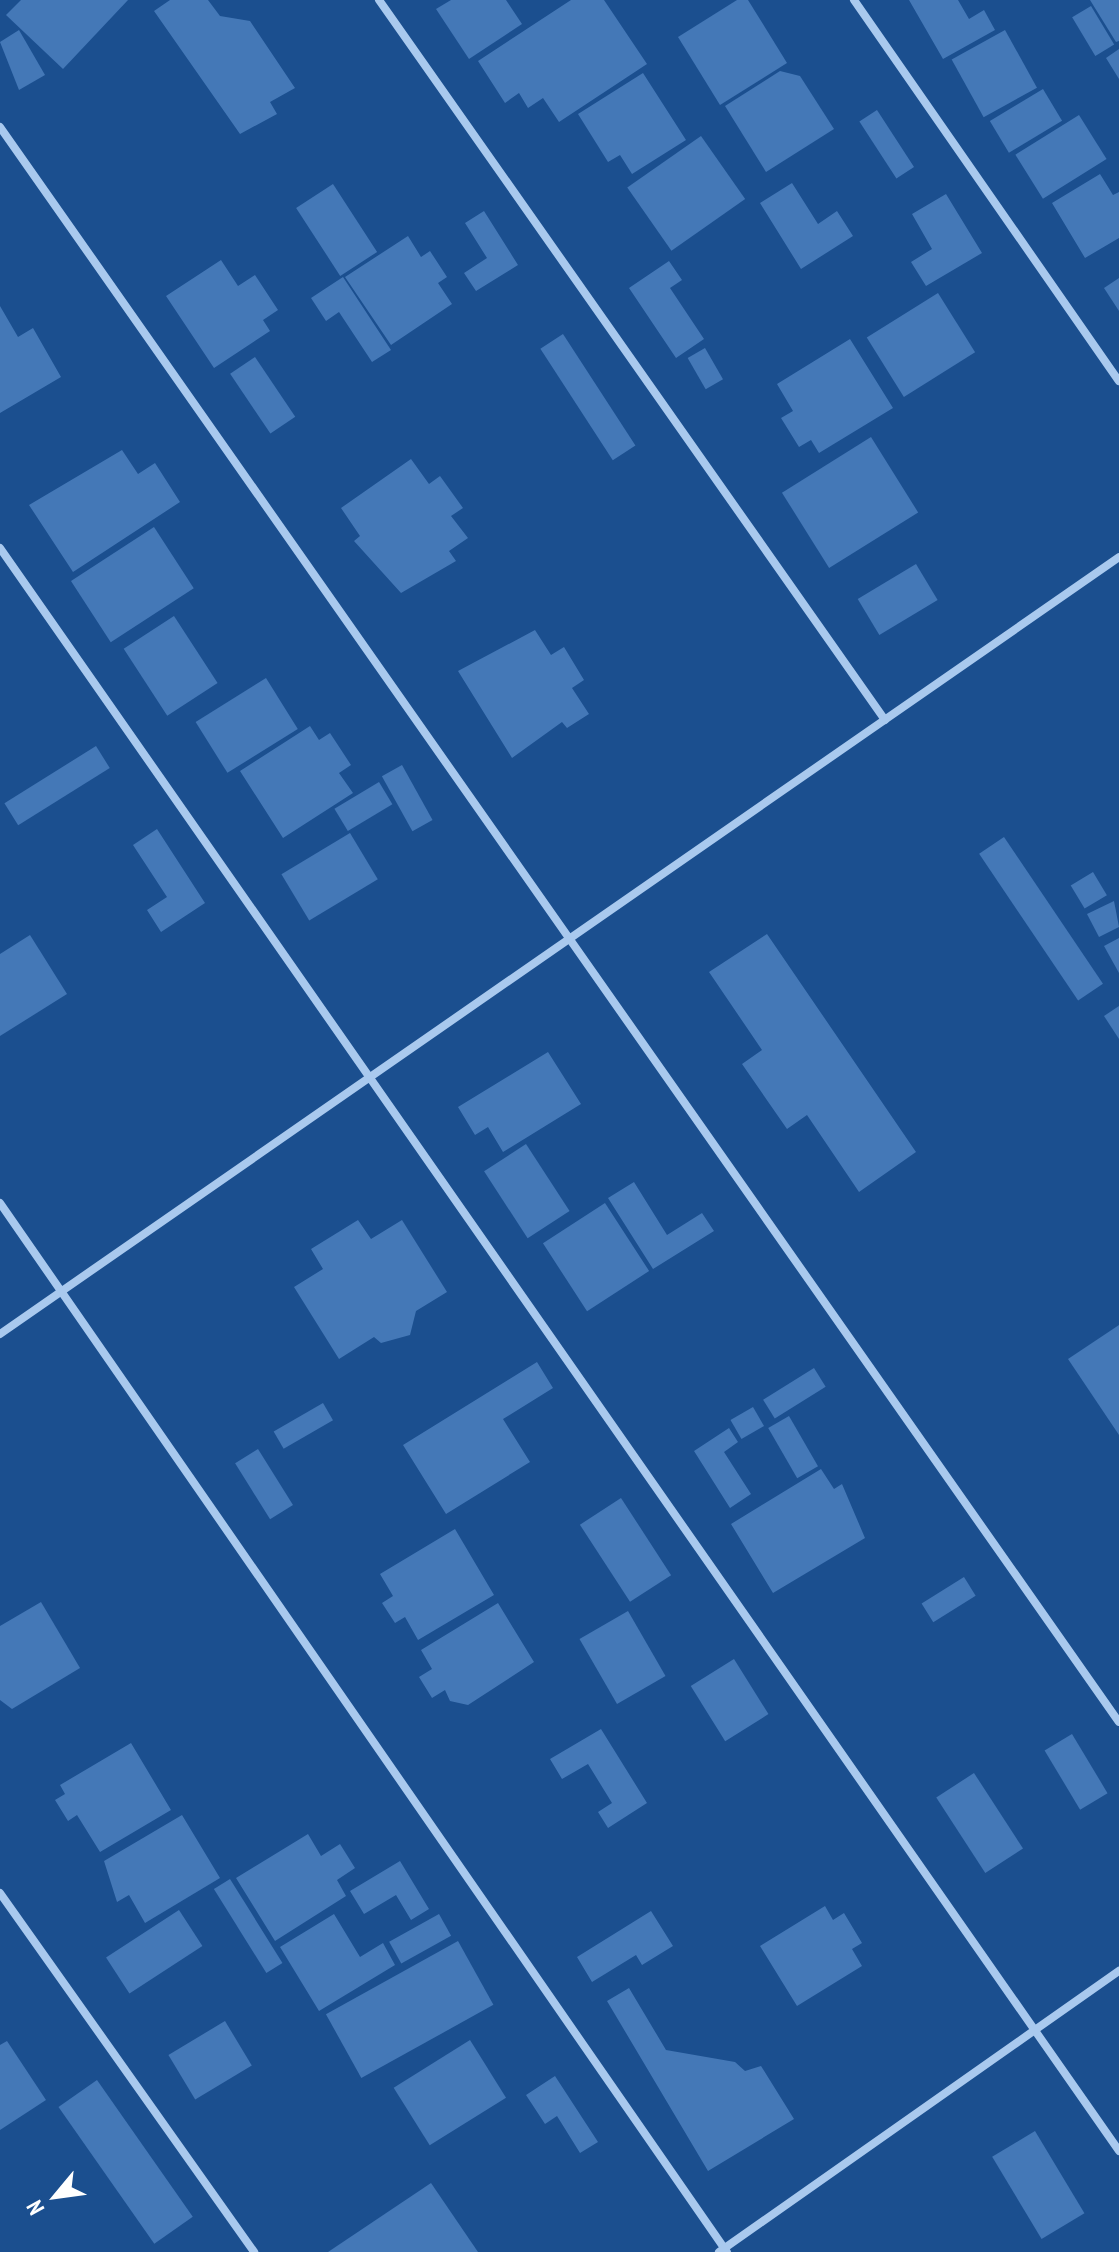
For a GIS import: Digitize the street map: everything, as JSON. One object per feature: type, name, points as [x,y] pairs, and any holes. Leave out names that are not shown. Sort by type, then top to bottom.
[{"type":"street","points":[[379,0],[885,720]]},
{"type":"street","points":[[854,0],[1119,381]]},
{"type":"street","points":[[0,127],[1119,1722]]},
{"type":"street","points":[[0,548],[1119,2151]]},
{"type":"street","points":[[0,1334],[1119,557]]},
{"type":"street","points":[[0,1203],[724,2251],[1119,1971]]},
{"type":"street","points":[[0,1893],[254,2252]]},
{"type":"building","points":[[21,0],[128,0],[63,69],[6,15]]},
{"type":"building","points":[[170,0],[208,0],[220,16],[250,21],[295,88],[270,102],[277,114],[240,134],[154,11]]},
{"type":"building","points":[[451,0],[506,0],[522,24],[469,59],[436,9]]},
{"type":"building","points":[[571,0],[604,0],[647,64],[559,122],[543,98],[528,108],[519,93],[505,103],[478,61]]},
{"type":"building","points":[[737,0],[748,0],[787,63],[720,105],[678,37]]},
{"type":"building","points":[[909,0],[958,0],[969,19],[984,10],[995,30],[943,59]]},
{"type":"building","points":[[1090,0],[1119,0],[1119,41],[1116,42]]},
{"type":"building","points":[[1091,6],[1114,45],[1095,56],[1072,17]]},
{"type":"building","points":[[19,30],[45,75],[19,90],[0,42]]},
{"type":"building","points":[[1005,30],[1037,88],[984,117],[952,60]]},
{"type":"building","points":[[1119,49],[1119,79],[1106,58]]},
{"type":"building","points":[[780,71],[800,76],[834,129],[766,172],[725,106]]},
{"type":"building","points":[[643,73],[686,140],[632,174],[620,155],[608,162],[578,114]]},
{"type":"building","points":[[1043,89],[1062,121],[1009,153],[990,121]]},
{"type":"building","points":[[877,110],[914,167],[896,178],[859,121]]},
{"type":"building","points":[[1079,115],[1107,159],[1043,199],[1015,155]]},
{"type":"building","points":[[701,136],[745,199],[671,251],[627,188]]},
{"type":"building","points":[[1100,174],[1113,195],[1119,192],[1119,238],[1085,258],[1052,203]]},
{"type":"building","points":[[792,183],[818,224],[837,211],[853,236],[801,269],[760,203]]},
{"type":"building","points":[[333,184],[377,252],[340,276],[296,208]]},
{"type":"building","points":[[946,194],[982,253],[926,286],[911,262],[932,249],[912,214]]},
{"type":"building","points":[[484,211],[518,265],[476,291],[464,273],[487,258],[465,223]]},
{"type":"building","points":[[408,236],[421,257],[430,251],[447,277],[438,283],[452,304],[391,345],[345,277]]},
{"type":"building","points":[[221,260],[238,286],[255,275],[278,310],[263,320],[270,331],[214,368],[166,296]]},
{"type":"building","points":[[669,261],[682,280],[670,288],[704,339],[676,358],[629,288]]},
{"type":"building","points":[[343,277],[391,350],[372,362],[339,312],[326,321],[311,298]]},
{"type":"building","points":[[1119,278],[1119,311],[1104,288]]},
{"type":"building","points":[[938,293],[975,352],[904,397],[867,338]]},
{"type":"building","points":[[0,306],[18,337],[33,328],[61,377],[0,413]]},
{"type":"building","points":[[563,334],[635,446],[613,460],[540,349]]},
{"type":"building","points":[[850,339],[893,408],[819,453],[811,440],[799,447],[781,418],[793,411],[777,384]]},
{"type":"building","points":[[705,348],[723,379],[706,389],[688,358]]},
{"type":"building","points":[[255,357],[295,417],[270,433],[230,374]]},
{"type":"building","points":[[871,437],[918,512],[829,568],[782,493]]},
{"type":"building","points":[[122,450],[138,474],[155,463],[180,502],[73,572],[29,505]]},
{"type":"building","points":[[411,459],[429,484],[440,476],[463,508],[451,516],[468,538],[449,551],[456,561],[401,593],[354,541],[360,536],[341,508]]},
{"type":"building","points":[[154,527],[194,588],[111,642],[71,581]]},
{"type":"building","points":[[916,564],[938,600],[879,635],[858,599]]},
{"type":"building","points":[[174,616],[218,683],[167,716],[124,649]]},
{"type":"building","points":[[535,630],[551,655],[564,647],[584,680],[572,688],[589,714],[567,728],[562,722],[512,758],[458,671]]},
{"type":"building","points":[[266,678],[298,729],[227,773],[196,722]]},
{"type":"building","points":[[310,726],[319,740],[330,733],[351,765],[339,773],[353,793],[283,838],[240,771]]},
{"type":"building","points":[[96,746],[110,768],[18,825],[4,803]]},
{"type":"building","points":[[402,765],[433,820],[412,831],[382,776]]},
{"type":"building","points":[[379,782],[392,804],[348,831],[334,809]]},
{"type":"building","points":[[157,829],[205,903],[161,932],[147,910],[167,897],[133,845]]},
{"type":"building","points":[[350,833],[378,879],[309,920],[281,874]]},
{"type":"building","points":[[1004,837],[1103,984],[1078,1001],[979,854]]},
{"type":"building","points":[[1093,872],[1107,895],[1085,909],[1071,885]]},
{"type":"building","points":[[1114,901],[1119,927],[1099,937],[1087,914]]},
{"type":"building","points":[[767,934],[916,1152],[859,1192],[807,1115],[787,1129],[742,1064],[762,1050],[709,972]]},
{"type":"building","points":[[30,935],[67,994],[0,1036],[0,954]]},
{"type":"building","points":[[1119,938],[1119,973],[1104,946]]},
{"type":"building","points":[[1119,1006],[1119,1039],[1104,1016]]},
{"type":"building","points":[[548,1052],[581,1104],[503,1152],[488,1127],[475,1135],[458,1107]]},
{"type":"building","points":[[526,1144],[570,1211],[528,1238],[484,1171]]},
{"type":"building","points":[[634,1182],[667,1235],[702,1213],[714,1231],[653,1269],[608,1198]]},
{"type":"building","points":[[605,1203],[649,1271],[587,1311],[543,1243]]},
{"type":"building","points":[[358,1220],[371,1239],[402,1220],[447,1292],[416,1311],[410,1335],[381,1343],[374,1337],[339,1359],[294,1287],[323,1269],[311,1249]]},
{"type":"building","points":[[1119,1325],[1119,1435],[1068,1359]]},
{"type":"building","points":[[537,1362],[553,1388],[503,1419],[530,1462],[446,1514],[403,1445]]},
{"type":"building","points":[[814,1368],[826,1387],[775,1418],[763,1400]]},
{"type":"building","points":[[323,1403],[333,1420],[284,1449],[274,1432]]},
{"type":"building","points":[[753,1407],[764,1426],[741,1439],[730,1420]]},
{"type":"building","points":[[789,1416],[818,1466],[797,1478],[768,1428]]},
{"type":"building","points":[[729,1428],[738,1442],[724,1452],[751,1494],[730,1508],[694,1451]]},
{"type":"building","points":[[258,1449],[293,1505],[270,1519],[235,1463]]},
{"type":"building","points":[[821,1469],[834,1489],[842,1484],[865,1538],[773,1593],[731,1524]]},
{"type":"building","points":[[621,1498],[671,1575],[630,1602],[580,1525]]},
{"type":"building","points":[[455,1529],[494,1595],[418,1640],[405,1617],[395,1623],[382,1603],[393,1596],[380,1574]]},
{"type":"building","points":[[964,1577],[976,1596],[933,1622],[922,1603]]},
{"type":"building","points":[[41,1602],[80,1668],[12,1709],[0,1700],[0,1626]]},
{"type":"building","points":[[498,1603],[534,1662],[468,1705],[450,1701],[445,1690],[432,1698],[419,1677],[432,1669],[421,1650]]},
{"type":"building","points":[[628,1611],[666,1676],[617,1704],[580,1639]]},
{"type":"building","points":[[734,1659],[768,1714],[725,1741],[691,1686]]},
{"type":"building","points":[[601,1729],[647,1803],[608,1828],[598,1812],[612,1803],[588,1764],[562,1779],[550,1759]]},
{"type":"building","points":[[1072,1734],[1108,1793],[1080,1810],[1045,1750]]},
{"type":"building","points":[[131,1743],[171,1810],[100,1852],[77,1815],[68,1821],[55,1800],[65,1794],[60,1785]]},
{"type":"building","points":[[974,1773],[1023,1848],[985,1873],[936,1798]]},
{"type":"building","points":[[182,1815],[220,1878],[145,1923],[129,1895],[117,1902],[104,1861]]},
{"type":"building","points":[[308,1834],[321,1856],[340,1844],[355,1868],[337,1880],[346,1896],[275,1941],[236,1878]]},
{"type":"building","points":[[400,1861],[429,1909],[411,1920],[396,1895],[364,1914],[350,1891]]},
{"type":"building","points":[[230,1879],[282,1963],[266,1973],[214,1889]]},
{"type":"building","points":[[825,1906],[833,1920],[844,1913],[862,1943],[852,1949],[862,1966],[797,2006],[760,1946]]},
{"type":"building","points":[[179,1910],[202,1946],[129,1993],[106,1957]]},
{"type":"building","points":[[651,1911],[673,1946],[642,1965],[636,1955],[592,1982],[577,1957]]},
{"type":"building","points":[[334,1914],[360,1957],[383,1943],[395,1965],[319,2011],[280,1947]]},
{"type":"building","points":[[439,1914],[451,1936],[401,1963],[389,1942]]},
{"type":"building","points":[[458,1941],[493,2005],[361,2078],[326,2014]]},
{"type":"building","points":[[629,1988],[666,2050],[735,2062],[745,2071],[761,2066],[794,2119],[708,2171],[607,2001]]},
{"type":"building","points":[[225,2021],[252,2066],[195,2100],[168,2055]]},
{"type":"building","points":[[470,2040],[506,2098],[430,2145],[394,2088]]},
{"type":"building","points":[[7,2041],[46,2100],[0,2130],[0,2045]]},
{"type":"building","points":[[555,2076],[598,2142],[580,2153],[557,2116],[545,2124],[526,2095]]},
{"type":"building","points":[[97,2080],[193,2217],[154,2244],[58,2107]]},
{"type":"building","points":[[1035,2131],[1084,2213],[1042,2239],[992,2157]]},
{"type":"building","points":[[431,2183],[478,2252],[328,2252]]}]
